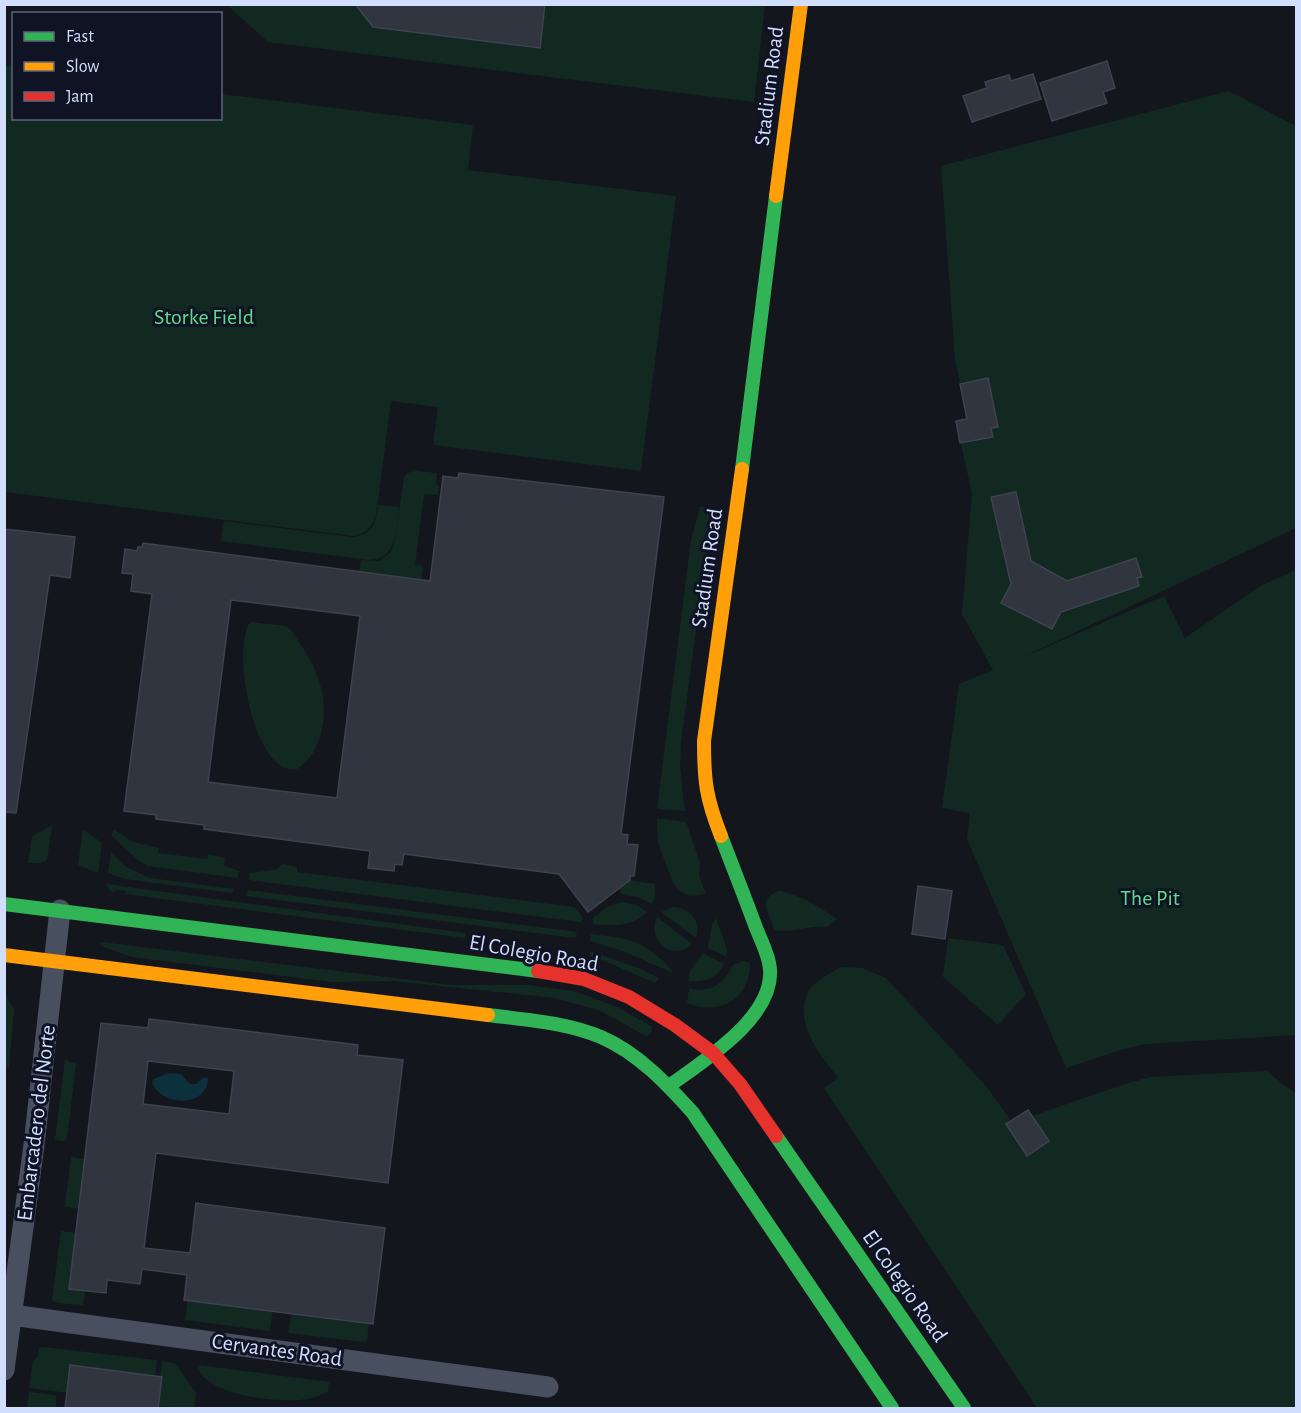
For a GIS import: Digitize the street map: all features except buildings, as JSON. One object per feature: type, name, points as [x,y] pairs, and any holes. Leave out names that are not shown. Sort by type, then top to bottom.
[{"type":"main road","name":"Stadium Road","points":[[669,1086],[712,1053],[754,1016],[766,993],[770,971],[764,948],[709,805],[704,778],[704,741],[738,497],[801,4]]},
{"type":"main road","name":"El Colegio Road","points":[[4,904],[531,969],[584,979],[629,997],[675,1025],[712,1053],[740,1084],[964,1408]]},
{"type":"main road","points":[[4,955],[551,1023],[589,1032],[622,1049],[651,1070],[693,1113],[892,1408]]},
{"type":"street","name":"Embarcadero del Norte","points":[[4,1370],[8,1315],[60,910]]},
{"type":"street","name":"Cervantes Road","points":[[8,1315],[548,1387]]},
{"type":"green space","points":[[227,5],[765,5],[754,102],[268,42]]},
{"type":"green space","name":"Storke Field","points":[[5,65],[12,67],[12,120],[222,120],[222,94],[473,125],[468,170],[676,196],[641,471],[433,445],[438,407],[391,401],[376,516],[368,529],[354,536],[5,492]]},
{"type":"green space","name":"The Pit","points":[[1229,91],[1296,126],[1296,528],[1021,658],[1164,596],[1185,638],[1262,585],[1296,570],[1296,1035],[1146,1044],[1066,1068],[967,839],[970,813],[942,808],[959,684],[993,670],[962,614],[972,494],[956,421],[967,418],[955,359],[941,166]]},
{"type":"green space","points":[[416,471],[437,473],[436,485],[439,485],[438,495],[424,494],[415,565],[423,566],[416,621],[408,588],[409,578],[359,572],[361,560],[379,561],[391,552],[404,477],[407,473]]},
{"type":"green space","points":[[378,505],[399,507],[394,541],[386,554],[378,558],[369,560],[221,541],[224,521],[360,536],[372,527]]},
{"type":"green space","points":[[700,507],[712,508],[681,743],[680,766],[685,811],[657,809],[691,540]]},
{"type":"green space","points":[[250,622],[286,626],[291,630],[312,664],[321,688],[324,714],[321,734],[311,756],[297,769],[282,766],[269,754],[258,734],[250,709],[243,658],[245,637]]},
{"type":"green space","points":[[657,818],[686,822],[700,863],[699,876],[706,894],[690,896],[678,890],[673,883],[658,843]]},
{"type":"green space","points":[[52,826],[47,860],[40,863],[28,863],[32,836]]},
{"type":"green space","points":[[83,829],[102,843],[98,873],[78,865]]},
{"type":"green space","points":[[113,829],[133,842],[159,848],[158,853],[207,859],[209,854],[225,858],[224,866],[239,871],[238,878],[147,866],[112,836]]},
{"type":"green space","points":[[111,852],[126,867],[150,878],[234,889],[232,893],[125,879],[108,873]]},
{"type":"green space","points":[[282,864],[297,867],[297,872],[575,907],[582,917],[582,922],[249,880],[250,873],[278,869]]},
{"type":"green space","points":[[621,879],[655,884],[652,904],[638,897],[623,895],[619,891]]},
{"type":"green space","points":[[106,884],[466,933],[465,938],[125,894],[126,891],[110,891]]},
{"type":"green space","points":[[248,890],[577,932],[575,938],[247,896]]},
{"type":"green space","points":[[779,891],[802,898],[837,919],[827,927],[775,930],[767,912],[766,902],[772,894]]},
{"type":"green space","points":[[622,902],[636,905],[647,912],[628,923],[593,924],[593,918],[609,906]]},
{"type":"green space","points":[[674,907],[690,913],[696,921],[696,938],[661,912]]},
{"type":"green space","points":[[657,917],[692,944],[677,951],[663,946],[655,934]]},
{"type":"green space","points":[[716,918],[727,949],[725,956],[708,948],[712,925]]},
{"type":"green space","points":[[591,934],[626,939],[641,945],[668,966],[673,973],[623,951],[590,941]]},
{"type":"green space","points":[[948,938],[1003,945],[1026,994],[998,1025],[943,977]]},
{"type":"green space","points":[[99,943],[451,985],[528,985],[574,991],[617,1007],[651,1026],[652,1032],[648,1036],[644,1035],[601,1011],[555,998],[392,981],[332,982],[132,957],[101,946]]},
{"type":"green space","points":[[590,951],[641,969],[659,978],[655,983],[589,956]]},
{"type":"green space","points":[[703,953],[724,964],[714,977],[700,981],[688,981],[690,971]]},
{"type":"green space","points":[[743,961],[750,963],[749,976],[745,987],[730,1002],[710,1007],[699,1007],[687,1003],[689,989],[697,990],[716,986],[725,978],[733,965]]},
{"type":"green space","points":[[841,967],[862,968],[886,978],[987,1087],[1011,1121],[1028,1110],[1032,1116],[1150,1077],[1266,1071],[1296,1094],[1296,1408],[1037,1408],[824,1088],[838,1078],[812,1040],[804,1008],[811,987]]},
{"type":"green space","points":[[4,994],[14,1009],[9,1068],[5,1067]]},
{"type":"green space","points":[[65,1060],[76,1064],[67,1138],[64,1141],[55,1140]]},
{"type":"green space","points":[[71,1157],[89,1160],[83,1200],[76,1209],[65,1206]]},
{"type":"green space","points":[[61,1231],[94,1235],[83,1305],[58,1303],[52,1300]]},
{"type":"green space","points":[[188,1297],[273,1307],[270,1331],[185,1320]]},
{"type":"green space","points":[[292,1310],[369,1319],[367,1341],[288,1333]]},
{"type":"green space","points":[[39,1348],[157,1360],[155,1378],[69,1393],[29,1388],[33,1361],[38,1356]]},
{"type":"green space","points":[[162,1361],[175,1363],[196,1393],[194,1408],[156,1406]]},
{"type":"green space","points":[[198,1365],[329,1382],[328,1391],[312,1398],[295,1400],[245,1396],[213,1384],[203,1376]]},
{"type":"green space","points":[[29,1392],[56,1395],[56,1408],[27,1408]]},
{"type":"water","points":[[169,1073],[181,1074],[190,1084],[196,1084],[204,1077],[208,1078],[206,1088],[192,1099],[173,1100],[157,1090],[152,1082]]},
{"type":"traffic: fast","points":[[742,469],[776,196]]},
{"type":"traffic: fast","points":[[669,1086],[734,1036],[761,1004],[768,987],[770,969],[768,958],[721,836]]},
{"type":"traffic: fast","points":[[4,904],[538,971]]},
{"type":"traffic: fast","points":[[488,1015],[559,1025],[601,1037],[640,1060],[662,1080],[693,1113],[892,1408]]},
{"type":"traffic: fast","points":[[776,1136],[964,1408]]},
{"type":"traffic: slow","points":[[776,196],[801,4]]},
{"type":"traffic: slow","points":[[721,836],[707,789],[704,741],[742,469]]},
{"type":"traffic: slow","points":[[4,955],[488,1015]]},
{"type":"traffic: jam","points":[[538,971],[584,979],[629,997],[675,1025],[713,1053],[740,1084],[776,1136]]}]
